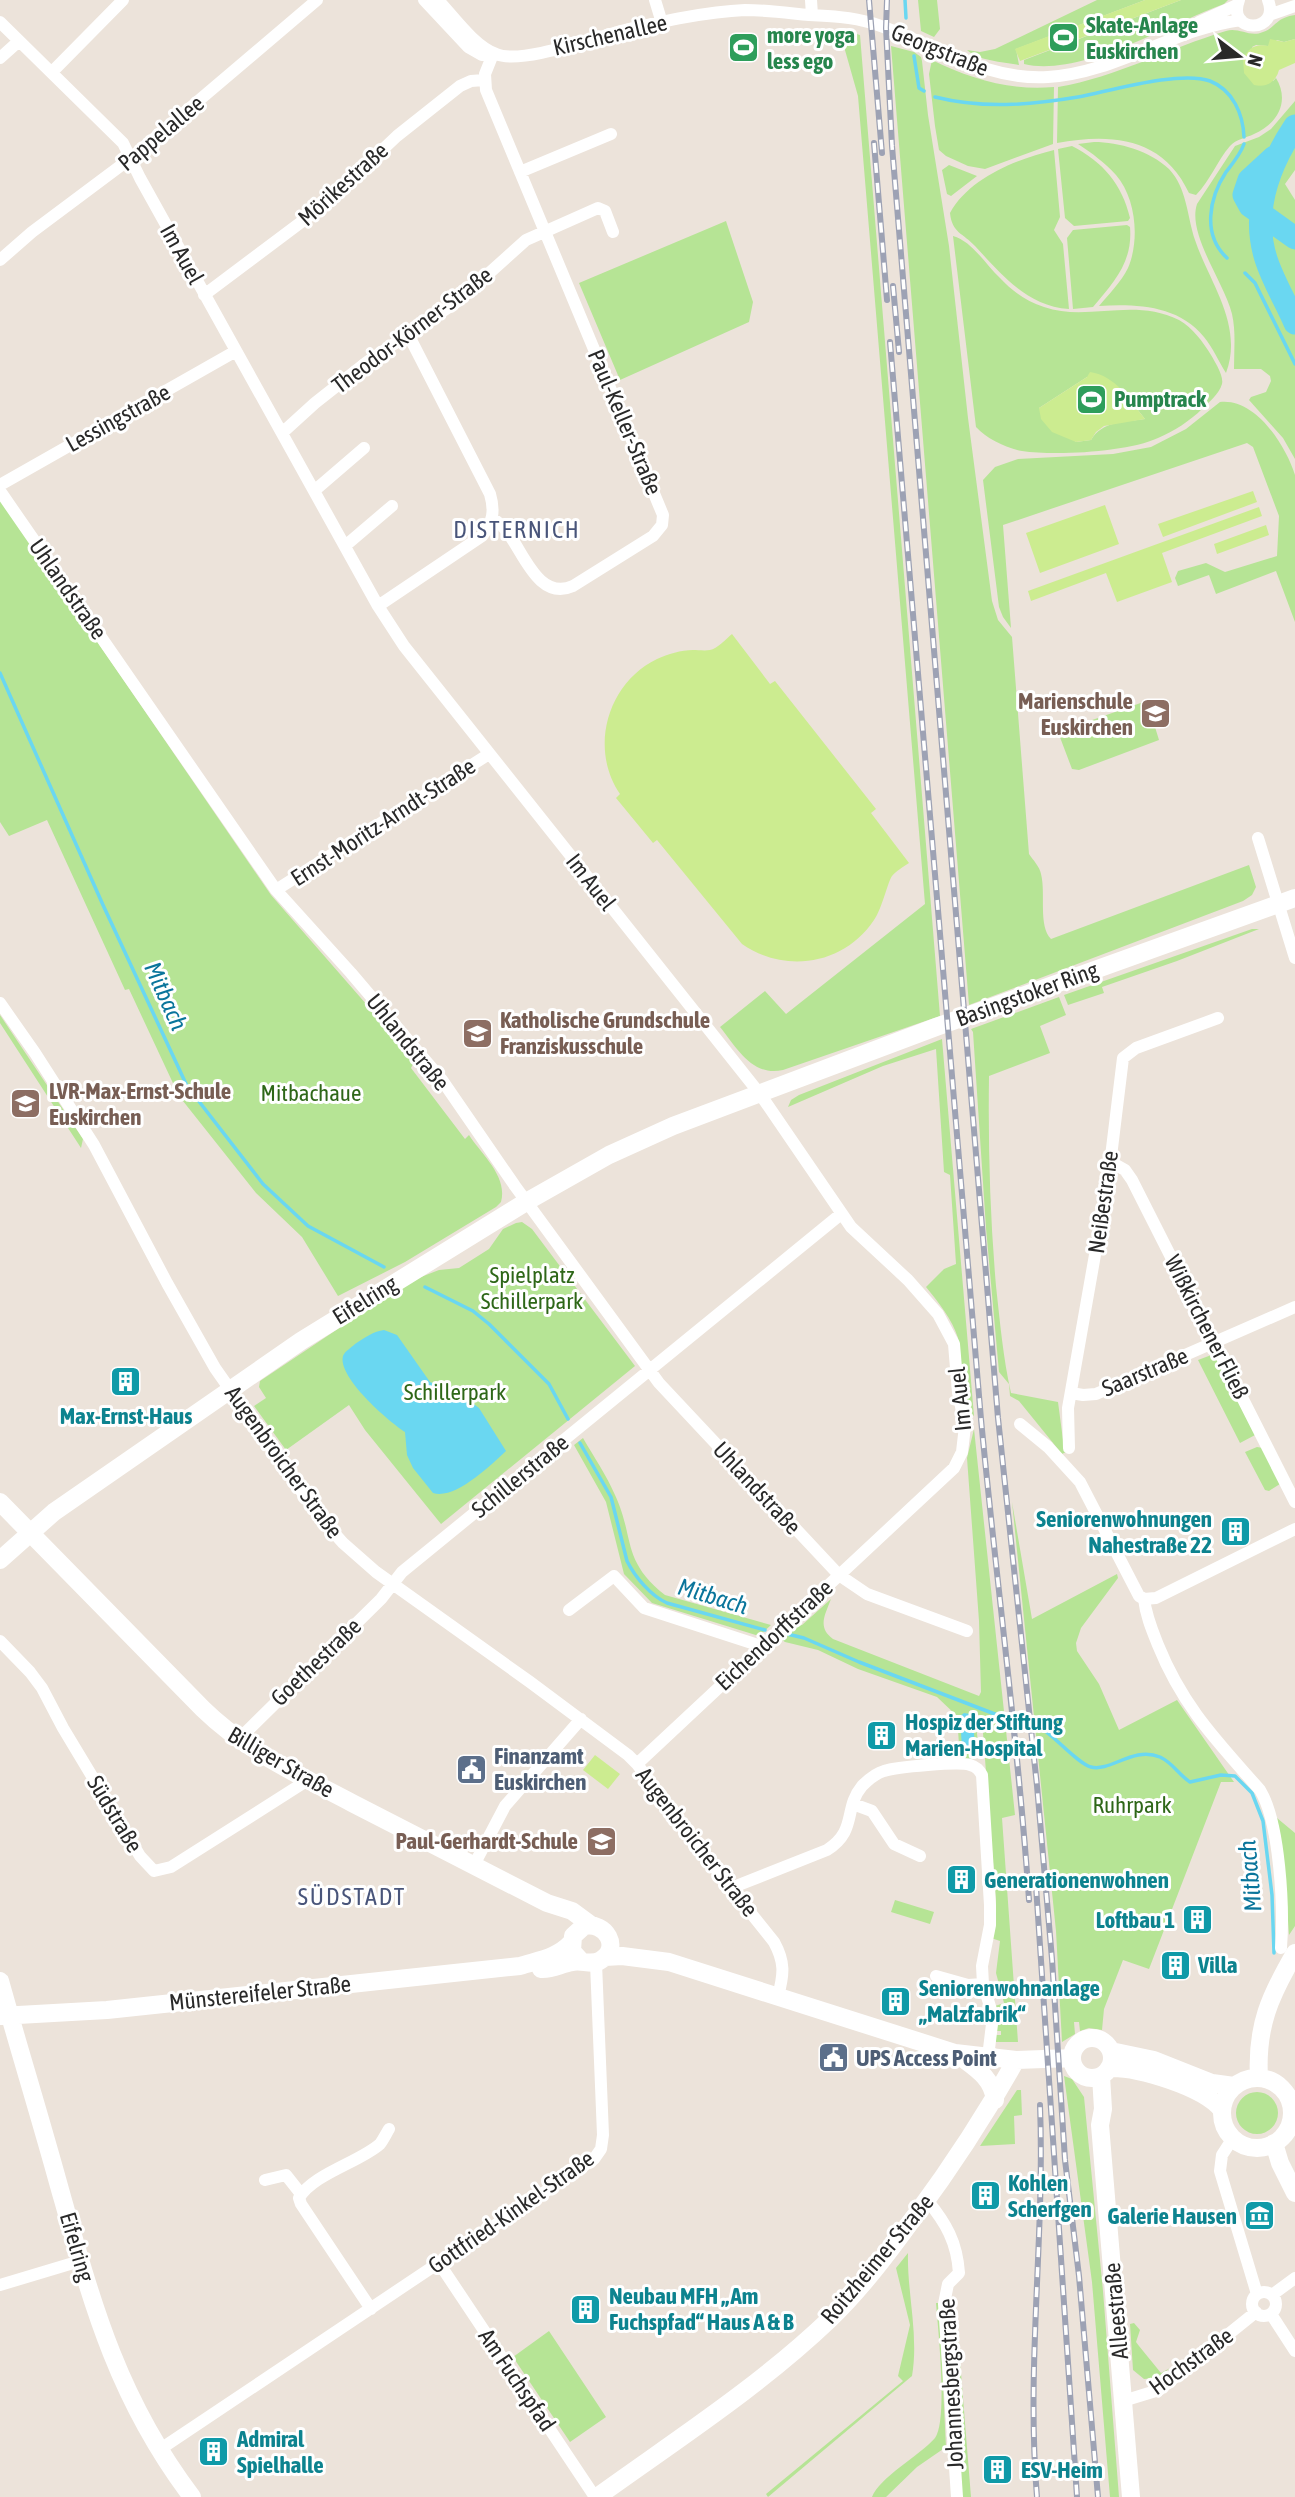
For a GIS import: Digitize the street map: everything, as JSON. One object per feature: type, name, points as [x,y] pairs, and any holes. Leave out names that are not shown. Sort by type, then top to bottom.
[{"type":"street","points":[[52,72],[124,0]]},
{"type":"street","name":"Pappelallee","points":[[0,260],[32,232],[131,158],[317,0]]},
{"type":"street","name":"Kirschenallee","points":[[424,0],[468,47],[482,55],[504,57],[522,57],[705,14],[744,10],[812,15]]},
{"type":"street","points":[[438,0],[467,32],[493,54],[484,80]]},
{"type":"street","points":[[655,0],[662,23]]},
{"type":"street","points":[[811,0],[812,15]]},
{"type":"street","points":[[1268,0],[1269,15],[1295,6]]},
{"type":"street","points":[[1238,2],[1237,14],[1241,20]]},
{"type":"street","name":"Georgstraße","points":[[1188,32],[1199,22],[1238,2]]},
{"type":"street","name":"Georgstraße","points":[[812,15],[871,23],[977,68],[1021,77],[1056,76],[1088,70],[1188,32],[1241,20],[1249,25],[1258,25],[1266,21],[1269,15]]},
{"type":"street","name":"Im Auel","points":[[0,22],[123,143],[204,295],[378,606],[417,664],[760,1094],[841,1214],[862,1238],[920,1292],[949,1329],[954,1344],[965,1434],[962,1452],[954,1468],[839,1575]]},
{"type":"street","points":[[0,58],[19,41]]},
{"type":"street","name":"Paul-Keller-Straße","points":[[484,80],[544,230],[663,511],[662,525],[653,536],[573,586],[561,589],[540,581],[506,530],[492,518]]},
{"type":"street","name":"Mörikestraße","points":[[204,295],[315,212],[397,136],[439,102],[465,83],[484,80]]},
{"type":"street","points":[[520,172],[611,134]]},
{"type":"street","points":[[544,230],[598,208],[605,211],[614,232]]},
{"type":"street","name":"Theodor-Körner-Straße","points":[[282,433],[342,381],[458,301],[526,240],[544,230]]},
{"type":"street","points":[[378,606],[475,541],[486,530],[492,518],[491,494],[409,336]]},
{"type":"street","name":"Lessingstraße","points":[[0,485],[236,351]]},
{"type":"street","points":[[314,491],[364,448]]},
{"type":"street","name":"Uhlandstraße","points":[[0,491],[276,890],[442,1080],[526,1202],[659,1383],[839,1575]]},
{"type":"street","points":[[345,546],[392,506]]},
{"type":"street","name":"Ernst-Moritz-Arndt-Straße","points":[[276,890],[489,754]]},
{"type":"street","points":[[1258,838],[1295,958]]},
{"type":"street","name":"Basingstoker Ring","points":[[760,1094],[936,1027],[1295,898]]},
{"type":"street","name":"Augenbroicher Straße","points":[[0,1003],[94,1145],[213,1365],[325,1523],[356,1555],[392,1583],[581,1719],[637,1764],[770,1936],[781,1956],[784,1970],[778,1996]]},
{"type":"street","name":"Neißestraße","points":[[1069,1448],[1067,1420],[1108,1181],[1119,1073],[1126,1054],[1136,1048],[1218,1018]]},
{"type":"street","name":"Eifelring","points":[[0,1560],[54,1512],[322,1327],[583,1169],[638,1141],[760,1094]]},
{"type":"street","name":"Wißkirchener Fließ","points":[[1109,1161],[1125,1170],[1132,1180],[1295,1502]]},
{"type":"street","points":[[650,1370],[841,1214]]},
{"type":"street","name":"Saarstraße","points":[[1071,1393],[1096,1394],[1295,1307]]},
{"type":"street","name":"Schillerstraße","points":[[392,1583],[408,1566],[650,1370]]},
{"type":"street","points":[[1020,1424],[1048,1447],[1080,1482],[1139,1596],[1144,1599],[1156,1598],[1295,1529]]},
{"type":"street","name":"Billiger Straße","points":[[0,1502],[203,1709],[238,1740],[308,1780],[547,1903],[572,1911],[591,1925]]},
{"type":"street","name":"Eichendorffstraße","points":[[637,1764],[839,1575],[867,1594],[967,1631]]},
{"type":"street","points":[[569,1611],[614,1576],[638,1603],[650,1611],[761,1646]]},
{"type":"street","name":"Goethestraße","points":[[238,1740],[381,1599],[392,1583]]},
{"type":"street","points":[[1144,1599],[1146,1615],[1182,1694],[1202,1725],[1266,1801],[1277,1858],[1281,1913],[1288,1950],[1262,2024],[1258,2043],[1259,2078]]},
{"type":"street","name":"Südstraße","points":[[0,1641],[36,1679],[140,1857],[154,1871],[171,1867],[308,1780]]},
{"type":"street","points":[[474,1865],[505,1806],[581,1719]]},
{"type":"street","points":[[731,1888],[834,1846],[846,1830],[858,1793],[865,1783],[885,1770],[965,1764],[977,1768],[980,1772],[991,1917],[983,1956],[983,1984],[993,2016],[988,2057]]},
{"type":"street","points":[[853,1804],[872,1811],[894,1844],[920,1856]]},
{"type":"street","name":"Billiger Straße","points":[[547,1903],[568,1925],[572,1939]]},
{"type":"street","points":[[591,1925],[600,1927],[609,1937],[610,1947],[594,1960],[573,1953],[572,1939],[579,1928],[591,1925]]},
{"type":"street","name":"Münstereifeler Straße","points":[[609,1937],[647,1950],[669,1962]]},
{"type":"street","name":"Münstereifeler Straße","points":[[5,2017],[107,2010],[520,1966],[558,1953],[572,1939]]},
{"type":"street","name":"Münstereifeler Straße","points":[[520,1966],[546,1970],[622,1956],[669,1962],[955,2053],[1016,2060],[1072,2058]]},
{"type":"street","name":"Gottfried-Kinkel-Straße","points":[[159,2450],[587,2165],[601,2149],[603,2128],[594,1960]]},
{"type":"street","points":[[936,1976],[968,1985],[983,1984]]},
{"type":"street","name":"Eifelring","points":[[0,1981],[5,2017],[100,2324],[135,2408],[159,2450],[192,2497]]},
{"type":"street","points":[[1102,2068],[1100,2039],[1088,2038],[1077,2045],[1072,2058],[1076,2069],[1126,2068],[1166,2079],[1216,2102],[1222,2110]]},
{"type":"street","points":[[955,2053],[985,2076],[992,2086],[995,2100]]},
{"type":"street","name":"Roitzheimer Straße","points":[[596,2497],[740,2393],[819,2329],[862,2285],[927,2200],[995,2100],[1016,2060]]},
{"type":"street","points":[[1102,2068],[1154,2060],[1222,2086],[1234,2086],[1248,2079],[1259,2078],[1279,2086],[1293,2103],[1289,2126],[1283,2136],[1264,2147],[1252,2147],[1233,2138],[1224,2125],[1222,2110],[1225,2099],[1234,2086]]},
{"type":"street","name":"Alleestraße","points":[[1102,2068],[1092,2088],[1096,2117],[1100,2125],[1131,2497]]},
{"type":"street","points":[[300,2194],[380,2144],[389,2129]]},
{"type":"street","points":[[1233,2138],[1223,2155],[1220,2171],[1258,2294]]},
{"type":"street","points":[[1274,2143],[1280,2163],[1295,2193]]},
{"type":"street","points":[[265,2180],[286,2175],[300,2194],[301,2204],[371,2309]]},
{"type":"street","name":"Johannesbergstraße","points":[[927,2200],[951,2235],[958,2256],[959,2273],[948,2284],[944,2304],[957,2497]]},
{"type":"street","points":[[0,2284],[80,2261]]},
{"type":"street","name":"Am Fuchspfad","points":[[439,2263],[596,2497]]},
{"type":"street","points":[[1272,2295],[1292,2281]]},
{"type":"street","points":[[1265,2292],[1272,2295],[1276,2307],[1271,2314],[1263,2316],[1255,2312],[1252,2305],[1258,2294],[1265,2292]]},
{"type":"street","name":"Hochstraße","points":[[1123,2401],[1159,2390],[1255,2312]]},
{"type":"street","points":[[1271,2314],[1295,2351]]},
{"type":"green space","points":[[918,0],[937,0],[940,29],[934,37],[921,31]]},
{"type":"green space","points":[[1097,0],[1145,0],[1016,49],[1019,65],[985,59],[967,50],[980,52],[995,49]]},
{"type":"green space","name":"Skate-Anlage Euskirchen","points":[[1145,0],[1181,0],[1020,61],[1015,49]]},
{"type":"green space","points":[[1181,0],[1228,0],[1098,56],[1046,66],[1024,64],[1024,60]]},
{"type":"green space","points":[[1295,15],[1295,39],[1284,42],[1277,40],[1268,46],[1252,47],[1273,81],[1276,78],[1280,87],[1282,103],[1279,111],[1262,130],[1230,146],[1196,195],[1189,193],[1178,174],[1165,160],[1134,143],[1097,139],[1057,143],[1058,87],[1122,69],[1226,31],[1258,34],[1284,18]]},
{"type":"green space","points":[[839,29],[860,35],[940,1016],[783,1070],[772,1071],[762,1069],[746,1059],[720,1027],[765,991],[786,1014],[925,904],[858,96]]},
{"type":"green space","points":[[1270,39],[1284,42],[1295,39],[1295,63],[1279,70],[1270,83],[1263,86],[1254,85],[1244,73],[1243,59],[1253,47],[1268,46]]},
{"type":"green space","points":[[891,46],[914,52],[922,61],[949,246],[992,601],[998,620],[1012,637],[1029,854],[1041,874],[1043,918],[1047,933],[1051,939],[1249,865],[1256,887],[1252,895],[1243,901],[969,1005]]},
{"type":"green space","points":[[932,60],[991,82],[1022,87],[1054,87],[1053,144],[985,169],[968,166],[946,156],[939,150],[935,126],[929,74]]},
{"type":"green space","points":[[1295,101],[1295,170],[1285,184],[1295,200],[1295,459],[1283,438],[1249,400],[1266,392],[1271,381],[1270,376],[1261,369],[1234,369],[1232,314],[1202,244],[1195,216],[1197,204],[1235,146],[1259,137],[1271,129]]},
{"type":"green space","points":[[1094,142],[1124,146],[1153,157],[1169,169],[1180,185],[1195,240],[1228,321],[1231,338],[1226,373],[1204,337],[1182,318],[1142,306],[1099,306],[1128,268],[1135,232],[1132,207],[1123,184],[1107,166],[1078,144]]},
{"type":"green space","points":[[1072,146],[1093,159],[1110,175],[1122,195],[1130,218],[1128,221],[1074,226],[1065,218],[1058,149]]},
{"type":"green space","points":[[1054,150],[1060,217],[1054,230],[1063,244],[1069,309],[1040,302],[1016,287],[956,229],[950,213],[958,201],[981,180],[1010,165]]},
{"type":"green space","points":[[949,165],[977,176],[951,196],[947,194],[942,170]]},
{"type":"green space","points":[[726,221],[753,302],[749,322],[620,380],[579,283]]},
{"type":"green space","points":[[1127,225],[1130,227],[1128,251],[1115,280],[1093,307],[1073,309],[1067,238],[1073,230]]},
{"type":"green space","points":[[953,236],[973,248],[1015,292],[1038,305],[1077,312],[1145,310],[1179,320],[1201,340],[1222,377],[1222,384],[1216,394],[1187,422],[1158,438],[1129,447],[1072,453],[1022,451],[997,442],[976,427]],"holes":[[[1087,377],[1122,390],[1145,419],[1108,426],[1101,429],[1091,440],[1076,442],[1039,408]]]},
{"type":"green space","name":"Pumptrack","points":[[1090,372],[1115,383],[1145,419],[1104,426],[1091,440],[1076,442],[1052,432],[1041,419],[1039,408],[1087,377]]},
{"type":"green space","points":[[1220,402],[1233,403],[1257,416],[1277,438],[1291,463],[1295,475],[1295,622],[1276,571],[1216,594],[1209,575],[1178,586],[1175,578],[1178,571],[1206,563],[1225,572],[1277,556],[1279,516],[1253,447],[1247,443],[1003,525],[1011,628],[999,607],[983,480],[995,467],[1018,459],[1113,454],[1151,447],[1186,429]]},
{"type":"green space","points":[[1253,491],[1257,502],[1163,537],[1158,524]]},
{"type":"green space","name":"Mitbachaue","points":[[0,500],[271,895],[415,1060],[411,1068],[465,1139],[469,1135],[501,1183],[501,1202],[496,1207],[405,1262],[338,1296],[302,1237],[256,1193],[179,1096],[129,989],[125,990],[47,820],[9,836],[0,822]]},
{"type":"green space","points":[[1105,505],[1119,544],[1040,573],[1026,533]]},
{"type":"green space","points":[[1259,507],[1262,516],[1162,553],[1172,582],[1117,602],[1106,573],[1031,601],[1028,591]]},
{"type":"green space","points":[[1266,525],[1269,535],[1217,554],[1214,544]]},
{"type":"green space","points":[[732,634],[770,684],[775,681],[876,809],[871,813],[909,863],[892,876],[877,915],[861,935],[847,947],[813,960],[777,959],[742,944],[657,840],[653,843],[616,798],[620,794],[611,776],[605,738],[615,700],[626,684],[640,670],[657,659],[684,651],[713,649]]},
{"type":"green space","points":[[1152,699],[1161,725],[1155,727],[1159,740],[1079,770],[1072,769],[1058,732]]},
{"type":"green space","points":[[1252,929],[1259,929],[1102,987],[1104,993],[1068,1005],[1064,995]]},
{"type":"green space","points":[[1059,997],[1066,1015],[1040,1026],[1050,1053],[989,1076],[989,1129],[996,1286],[1011,1393],[1058,1402],[1063,1440],[1068,1451],[1062,1454],[1019,1401],[1010,1396],[1009,1384],[999,1372],[971,1029]]},
{"type":"green space","points":[[0,1015],[83,1139],[81,1148],[0,1023]]},
{"type":"green space","points":[[942,1039],[974,1416],[965,1403],[958,1338],[945,1311],[926,1287],[944,1269],[956,1264],[950,1175],[944,1172],[936,1049],[883,1066],[788,1107],[791,1100],[799,1095]]},
{"type":"green space","name":"Schillerpark","points":[[522,1222],[532,1229],[635,1366],[441,1524],[365,1430],[349,1405],[286,1450],[254,1406],[266,1398],[259,1387],[260,1381],[408,1282],[439,1270],[459,1268],[489,1249],[503,1229]]},
{"type":"green space","points":[[1214,1354],[1257,1434],[1240,1443],[1198,1360]]},
{"type":"green space","points":[[974,1429],[1015,1815],[1002,1818],[1018,2042],[996,2042],[996,2035],[1001,2035],[1001,2031],[997,2031],[995,2006],[1004,2003],[996,1973],[1000,1941],[991,1938],[996,1901],[983,1733],[987,1717],[975,1714],[979,1753],[974,1758],[960,1759],[957,1716],[937,1697],[858,1669],[818,1650],[785,1642],[778,1637],[791,1626],[802,1625],[831,1599],[824,1625],[833,1639],[979,1696],[979,1621],[967,1458]]},
{"type":"green space","points":[[583,1438],[612,1488],[635,1559],[651,1582],[665,1595],[771,1625],[759,1636],[652,1603],[624,1574],[606,1502],[574,1445]]},
{"type":"green space","points":[[1257,1447],[1263,1448],[1280,1484],[1269,1491],[1265,1490],[1245,1452]]},
{"type":"green space","name":"Ruhrpark","points":[[1012,1502],[1032,1619],[1117,1574],[1118,1578],[1081,1628],[1076,1643],[1077,1651],[1099,1684],[1119,1730],[1177,1700],[1234,1782],[1221,1782],[1149,1969],[1123,1960],[1104,2009],[1102,2030],[1089,2028],[1080,2031],[1079,2022],[1074,2022],[1075,2034],[1062,2042],[1056,1931]]},
{"type":"green space","points":[[595,1755],[620,1774],[608,1789],[583,1770]]},
{"type":"green space","points":[[1277,1818],[1295,1833],[1295,1926],[1289,1935],[1284,1863]]},
{"type":"green space","points":[[895,1900],[934,1912],[930,1924],[891,1912]]},
{"type":"green space","points":[[1064,2076],[1072,2079],[1084,2097],[1119,2497],[1110,2497],[1092,2282]]},
{"type":"green space","points":[[1017,2090],[1021,2090],[1022,2115],[1014,2116],[1015,2144],[980,2146]]},
{"type":"green space","points":[[1257,2092],[1272,2098],[1278,2113],[1272,2128],[1257,2134],[1242,2128],[1236,2113],[1242,2098]]},
{"type":"green space","points":[[908,2253],[914,2330],[912,2376],[768,2497],[766,2494],[903,2381],[898,2376],[910,2325],[896,2268]]},
{"type":"green space","points":[[950,2297],[955,2299],[971,2497],[961,2497]]},
{"type":"green space","points":[[936,2303],[939,2303],[946,2447],[917,2467],[886,2497],[872,2497],[891,2474],[935,2438],[939,2428],[942,2394]]},
{"type":"green space","points":[[1134,2323],[1140,2330],[1136,2342],[1139,2346],[1161,2373],[1170,2368],[1157,2378],[1144,2379],[1133,2370],[1130,2324]]},
{"type":"green space","points":[[549,2331],[606,2417],[570,2442],[513,2357]]},
{"type":"water","points":[[384,1330],[397,1335],[430,1382],[462,1395],[479,1408],[506,1451],[472,1480],[451,1492],[433,1493],[413,1468],[407,1455],[405,1432],[366,1398],[343,1365],[343,1356],[355,1344]]},
{"type":"water","points":[[964,1713],[973,1718],[973,1754],[964,1754],[962,1748],[960,1716]]},
{"type":"waterway","points":[[905,0],[906,18]]},
{"type":"waterway","points":[[914,56],[919,88],[924,91]]},
{"type":"waterway","points":[[935,97],[971,103],[1024,104],[1078,97],[1163,80],[1197,78],[1218,85],[1231,97],[1242,120],[1244,137]]},
{"type":"waterway","points":[[1295,126],[1270,173],[1261,224],[1266,259],[1295,323]]},
{"type":"waterway","points":[[1227,258],[1214,239],[1211,228],[1212,205],[1220,182],[1244,144]]},
{"type":"waterway","points":[[1274,157],[1249,180],[1244,195],[1250,206],[1295,238]]},
{"type":"waterway","points":[[1245,273],[1255,283],[1295,364]]},
{"type":"waterway","name":"Mitbach","points":[[0,673],[187,1086],[263,1184],[308,1226],[384,1267]]},
{"type":"waterway","name":"Mitbach","points":[[425,1287],[473,1311],[489,1324],[549,1384],[568,1419]]},
{"type":"waterway","name":"Mitbach","points":[[580,1443],[611,1497],[627,1561],[644,1585],[667,1603],[765,1630]]},
{"type":"waterway","name":"Mitbach","points":[[783,1633],[804,1638],[1000,1716]]},
{"type":"waterway","name":"Mitbach","points":[[1038,1726],[1079,1761],[1091,1767],[1099,1768],[1150,1754],[1165,1760],[1190,1782],[1221,1775],[1235,1776],[1252,1793],[1263,1821],[1272,1895],[1274,1953]]},
{"type":"railway","points":[[869,0],[882,153]]},
{"type":"railway","points":[[887,0],[892,146],[998,1418],[1037,1786],[1065,2160],[1079,2276],[1098,2497]]},
{"type":"railway","points":[[874,143],[887,300]]},
{"type":"railway","points":[[893,286],[899,352]]},
{"type":"railway","points":[[890,342],[981,1419],[1029,1900]]},
{"type":"railway","points":[[1036,1886],[1077,2497]]},
{"type":"railway","points":[[1037,2497],[1034,2350],[1040,2203],[1040,2105]]},
{"type":"place","name":"Skate-Anlage Euskirchen","points":[[1063,38]]},
{"type":"place","name":"more yoga less ego","points":[[744,48]]},
{"type":"place","name":"Pumptrack","points":[[1091,399]]},
{"type":"place","name":"Marienschule Euskirchen","points":[[1156,714]]},
{"type":"place","name":"Katholische Grundschule Franziskusschule","points":[[477,1033]]},
{"type":"place","name":"LVR-Max-Ernst-Schule Euskirchen","points":[[26,1104]]},
{"type":"place","name":"Max-Ernst-Haus","points":[[126,1382]]},
{"type":"place","name":"Seniorenwohnungen Nahestraße 22","points":[[1235,1532]]},
{"type":"place","name":"Hospiz der Stiftung Marien-Hospital","points":[[882,1735]]},
{"type":"place","name":"Finanzamt Euskirchen","points":[[471,1769]]},
{"type":"place","name":"Paul-Gerhardt-Schule","points":[[601,1841]]},
{"type":"place","name":"Generationenwohnen","points":[[961,1880]]},
{"type":"place","name":"Loftbau 1","points":[[1198,1920]]},
{"type":"place","name":"Villa","points":[[1175,1965]]},
{"type":"place","name":"Seniorenwohnanlage „Malzfabrik“","points":[[896,2001]]},
{"type":"place","name":"UPS Access Point","points":[[833,2058]]},
{"type":"place","name":"Kohlen Scherfgen","points":[[985,2196]]},
{"type":"place","name":"Galerie Hausen","points":[[1260,2216]]},
{"type":"place","name":"Neubau MFH „Am Fuchspfad“ Haus A & B","points":[[586,2309]]},
{"type":"place","name":"Admiral Spielhalle","points":[[214,2452]]},
{"type":"place","name":"ESV-Heim","points":[[998,2470]]},
{"type":"district","name":"DISTERNICH","points":[[517,529]]},
{"type":"district","name":"SÜDSTADT","points":[[352,1896]]},
{"type":"park label","name":"Spielplatz Schillerpark","points":[[532,1288]]}]
